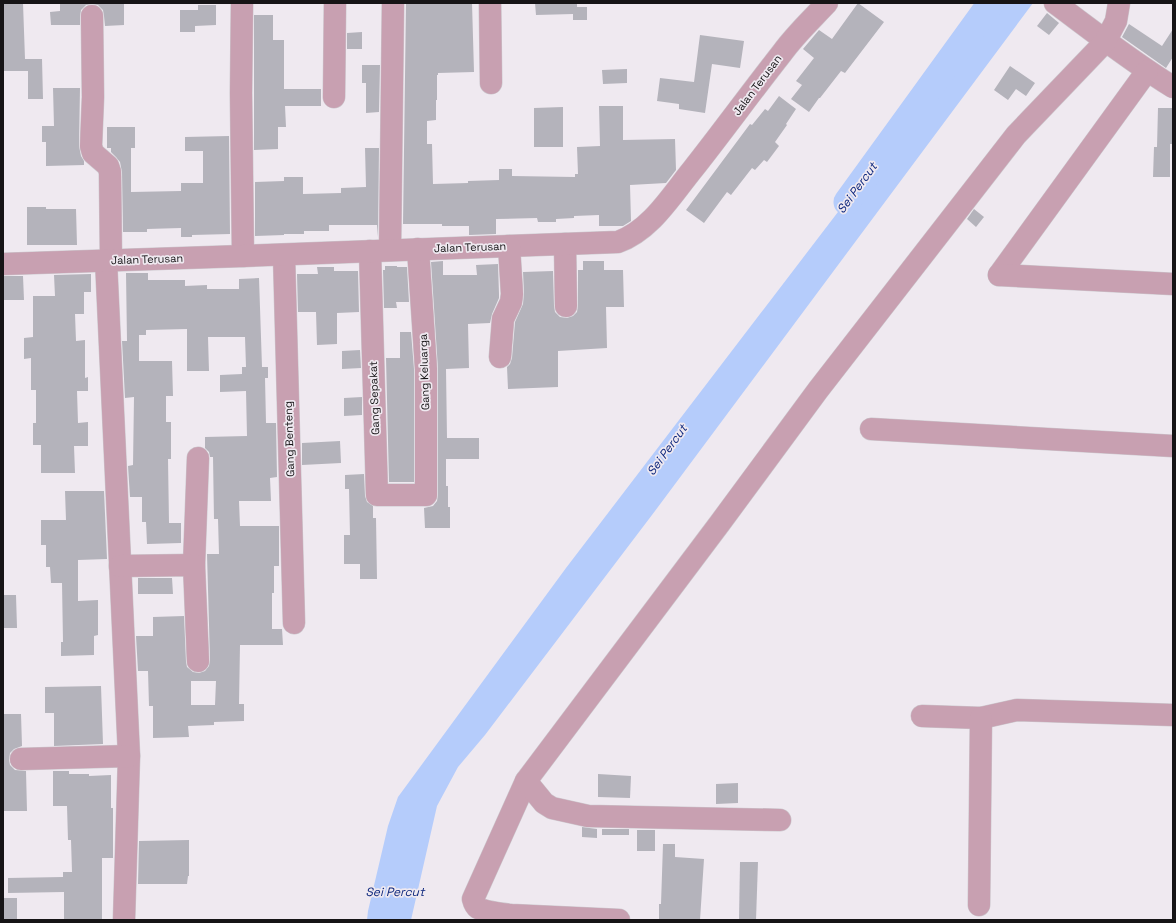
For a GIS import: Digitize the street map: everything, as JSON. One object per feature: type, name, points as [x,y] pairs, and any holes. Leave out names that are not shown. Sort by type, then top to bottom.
[{"type":"street","points":[[242,3],[241,93],[243,256]]},
{"type":"street","points":[[334,97],[335,3]]},
{"type":"street","points":[[380,251],[394,3]]},
{"type":"street","points":[[490,3],[491,83]]},
{"type":"street","name":"Jalan Terusan","points":[[3,264],[618,242],[628,239],[642,230],[655,216],[700,160],[783,51],[827,3]]},
{"type":"street","points":[[1056,3],[1106,42],[1147,71],[1173,87]]},
{"type":"street","points":[[619,920],[521,916],[478,908],[474,904],[474,899],[526,781],[678,580],[818,390],[1016,135],[1106,42],[1116,20],[1119,3]]},
{"type":"street","points":[[92,16],[93,97],[91,146],[93,153],[108,166],[110,172],[108,260],[129,756],[124,920]]},
{"type":"street","points":[[1147,71],[999,274],[1173,284]]},
{"type":"street","points":[[565,244],[566,306]]},
{"type":"street","points":[[500,357],[503,319],[511,302],[512,294],[509,246]]},
{"type":"street","name":"Gang Keluarga","points":[[418,249],[426,369],[426,495]]},
{"type":"street","name":"Gang Sepakat","points":[[380,251],[377,495],[426,495]]},
{"type":"street","name":"Gang Benteng","points":[[284,255],[294,623]]},
{"type":"street","points":[[871,429],[1173,446]]},
{"type":"street","points":[[198,458],[194,565],[198,662]]},
{"type":"street","points":[[120,566],[194,565]]},
{"type":"street","points":[[922,716],[981,718],[1017,710],[1173,715]]},
{"type":"street","points":[[979,905],[981,718]]},
{"type":"street","points":[[21,759],[129,756]]},
{"type":"street","points":[[526,781],[544,802],[560,810],[588,816],[780,820]]},
{"type":"water","name":"Sei Percut","points":[[992,3],[1033,3],[655,511],[485,735],[458,767],[437,806],[411,920],[367,920],[388,826],[398,797],[566,568],[867,174]]},
{"type":"building","points":[[3,3],[23,3],[25,59],[42,59],[43,99],[28,99],[28,71],[3,71]]},
{"type":"building","points":[[60,3],[124,3],[124,25],[105,26],[103,10],[98,5],[92,4],[86,5],[81,10],[80,25],[51,25],[50,12],[60,11]]},
{"type":"building","points":[[406,3],[472,3],[474,72],[438,73],[436,120],[427,121],[427,144],[432,144],[433,184],[499,180],[499,169],[512,169],[512,176],[575,177],[575,174],[578,174],[577,147],[600,146],[599,106],[623,106],[623,140],[675,139],[676,170],[666,183],[630,185],[631,221],[623,226],[599,226],[599,215],[574,216],[574,218],[556,219],[556,222],[538,222],[537,218],[496,219],[496,234],[469,235],[469,226],[403,224]]},
{"type":"building","points":[[535,3],[577,3],[577,7],[587,7],[587,20],[573,20],[573,14],[536,15]]},
{"type":"building","points":[[858,3],[884,22],[845,73],[841,71],[809,112],[791,99],[802,85],[796,81],[814,58],[803,49],[819,30],[832,39]]},
{"type":"building","points":[[198,5],[216,5],[216,25],[195,26],[195,32],[180,32],[180,10],[198,10]]},
{"type":"building","points":[[1047,13],[1059,23],[1049,35],[1037,26]]},
{"type":"building","points":[[254,15],[273,15],[273,40],[284,40],[284,89],[321,89],[321,106],[285,106],[286,127],[278,127],[278,149],[254,150]]},
{"type":"building","points":[[1129,24],[1162,46],[1173,29],[1173,57],[1166,68],[1122,37]]},
{"type":"building","points":[[362,32],[362,49],[347,49],[347,33]]},
{"type":"building","points":[[700,35],[744,41],[740,68],[712,64],[705,113],[679,109],[679,104],[657,101],[660,78],[694,82]]},
{"type":"building","points":[[362,65],[380,65],[379,112],[366,113],[366,83],[362,83]]},
{"type":"building","points":[[1010,66],[1035,83],[1026,96],[1016,89],[1008,100],[994,90]]},
{"type":"building","points":[[627,69],[627,83],[603,84],[602,70]]},
{"type":"building","points":[[53,88],[80,88],[79,146],[84,165],[46,166],[46,142],[42,142],[42,126],[54,126]]},
{"type":"building","points":[[779,96],[796,109],[775,142],[779,146],[767,162],[764,160],[755,170],[752,168],[731,195],[727,192],[704,223],[686,210],[750,124],[752,125],[765,109],[768,111]]},
{"type":"building","points":[[563,107],[563,147],[534,147],[534,108]]},
{"type":"building","points":[[1158,108],[1173,108],[1173,144],[1170,144],[1170,177],[1153,177],[1154,147],[1157,147]]},
{"type":"building","points":[[107,127],[135,127],[135,148],[131,148],[131,192],[181,191],[181,183],[203,183],[203,151],[185,151],[185,137],[229,136],[230,234],[192,235],[192,237],[181,237],[181,228],[147,229],[147,232],[123,232],[122,172],[120,162],[111,152],[111,148],[107,148]]},
{"type":"building","points":[[365,148],[379,148],[378,237],[377,225],[329,225],[329,231],[304,231],[304,234],[255,236],[255,182],[284,181],[284,177],[303,177],[303,194],[341,193],[341,188],[366,187]]},
{"type":"building","points":[[27,207],[46,207],[46,209],[76,209],[77,245],[27,245]]},
{"type":"building","points":[[974,209],[984,217],[976,227],[967,219]]},
{"type":"building","points":[[443,261],[443,275],[477,275],[476,265],[498,264],[499,298],[490,323],[468,324],[469,368],[446,369],[447,438],[479,438],[479,459],[446,459],[446,486],[448,486],[448,507],[450,507],[450,528],[425,528],[424,508],[433,506],[437,501],[438,495],[438,369],[431,262]]},
{"type":"building","points":[[583,261],[604,261],[604,270],[623,270],[624,307],[606,307],[607,348],[558,351],[558,387],[508,389],[507,367],[512,358],[515,322],[523,304],[523,272],[553,271],[555,312],[560,317],[567,318],[573,316],[577,312],[578,270],[583,270]]},
{"type":"building","points":[[385,266],[407,267],[409,302],[396,302],[397,308],[384,308],[383,270],[385,270]]},
{"type":"building","points":[[317,267],[334,267],[334,271],[358,271],[359,312],[337,313],[337,344],[317,345],[316,312],[298,312],[297,274],[318,274]]},
{"type":"building","points":[[126,273],[148,273],[148,280],[185,280],[185,286],[207,285],[207,289],[239,289],[239,279],[259,278],[262,367],[268,367],[268,378],[265,378],[266,423],[276,423],[277,477],[270,478],[271,501],[239,501],[240,526],[279,526],[279,566],[274,566],[272,629],[282,629],[283,645],[240,645],[239,704],[244,704],[244,721],[214,722],[214,725],[188,726],[189,737],[153,738],[153,706],[149,706],[148,671],[138,671],[136,636],[153,636],[153,617],[184,616],[187,667],[193,672],[199,673],[205,671],[209,666],[207,554],[219,554],[218,519],[214,519],[213,457],[210,457],[209,452],[205,448],[205,437],[247,436],[246,391],[220,392],[220,375],[242,374],[242,367],[246,367],[245,337],[208,337],[209,371],[187,371],[187,329],[146,330],[146,335],[139,335],[139,361],[172,361],[173,396],[166,396],[166,422],[171,422],[171,459],[168,459],[169,523],[181,523],[181,543],[147,544],[146,522],[142,522],[142,497],[130,497],[128,466],[133,465],[134,397],[125,398],[122,341],[127,341]],"holes":[[[191,681],[216,681],[215,705],[191,705]]]},
{"type":"building","points":[[91,274],[91,292],[84,292],[84,314],[75,314],[76,341],[85,340],[85,378],[88,377],[88,391],[77,391],[78,423],[88,422],[88,446],[74,446],[75,473],[41,473],[41,445],[33,445],[33,423],[36,423],[36,390],[31,390],[31,358],[24,359],[24,338],[33,337],[33,296],[55,296],[54,275]]},
{"type":"building","points":[[3,276],[23,276],[24,300],[3,300]]},
{"type":"building","points":[[400,332],[411,332],[414,369],[414,482],[389,482],[386,358],[400,358]]},
{"type":"building","points":[[360,350],[361,368],[342,369],[342,351]]},
{"type":"building","points":[[362,397],[362,415],[344,416],[344,398]]},
{"type":"building","points":[[340,441],[341,463],[302,465],[302,443]]},
{"type":"building","points":[[364,474],[365,496],[367,502],[373,506],[373,518],[376,518],[377,579],[360,579],[360,564],[344,564],[344,535],[350,535],[349,489],[345,489],[345,475]]},
{"type":"building","points":[[65,491],[104,491],[107,559],[78,560],[78,601],[98,600],[98,635],[94,636],[94,655],[61,656],[61,642],[63,642],[62,583],[51,583],[50,567],[46,567],[46,545],[41,545],[41,520],[66,520]]},
{"type":"building","points":[[138,578],[172,578],[173,594],[138,594]]},
{"type":"building","points":[[3,595],[16,595],[17,628],[3,628]]},
{"type":"building","points":[[101,686],[103,744],[54,746],[54,713],[45,713],[45,687]]},
{"type":"building","points":[[3,714],[21,714],[22,746],[14,749],[10,753],[9,760],[10,765],[15,770],[26,771],[27,811],[3,811]]},
{"type":"building","points":[[53,771],[69,771],[69,774],[89,774],[89,776],[111,775],[111,808],[113,808],[113,858],[102,858],[102,920],[64,920],[64,892],[8,893],[8,878],[63,877],[63,872],[72,872],[71,840],[68,840],[67,806],[53,806]]},
{"type":"building","points":[[598,774],[631,776],[630,798],[598,797]]},
{"type":"building","points":[[738,783],[738,803],[716,804],[716,784]]},
{"type":"building","points":[[582,827],[597,829],[597,838],[582,837]]},
{"type":"building","points":[[602,829],[629,829],[629,835],[602,835]]},
{"type":"building","points":[[637,830],[655,830],[655,851],[637,851]]},
{"type":"building","points":[[189,840],[189,876],[187,884],[138,884],[139,841]]},
{"type":"building","points":[[663,844],[675,844],[675,857],[704,859],[700,920],[659,920]]},
{"type":"building","points":[[740,862],[758,862],[756,920],[739,920]]},
{"type":"building","points":[[3,898],[17,898],[17,920],[3,920]]},
{"type":"waterway","name":"Sei Percut","points":[[847,202],[991,3]]}]
